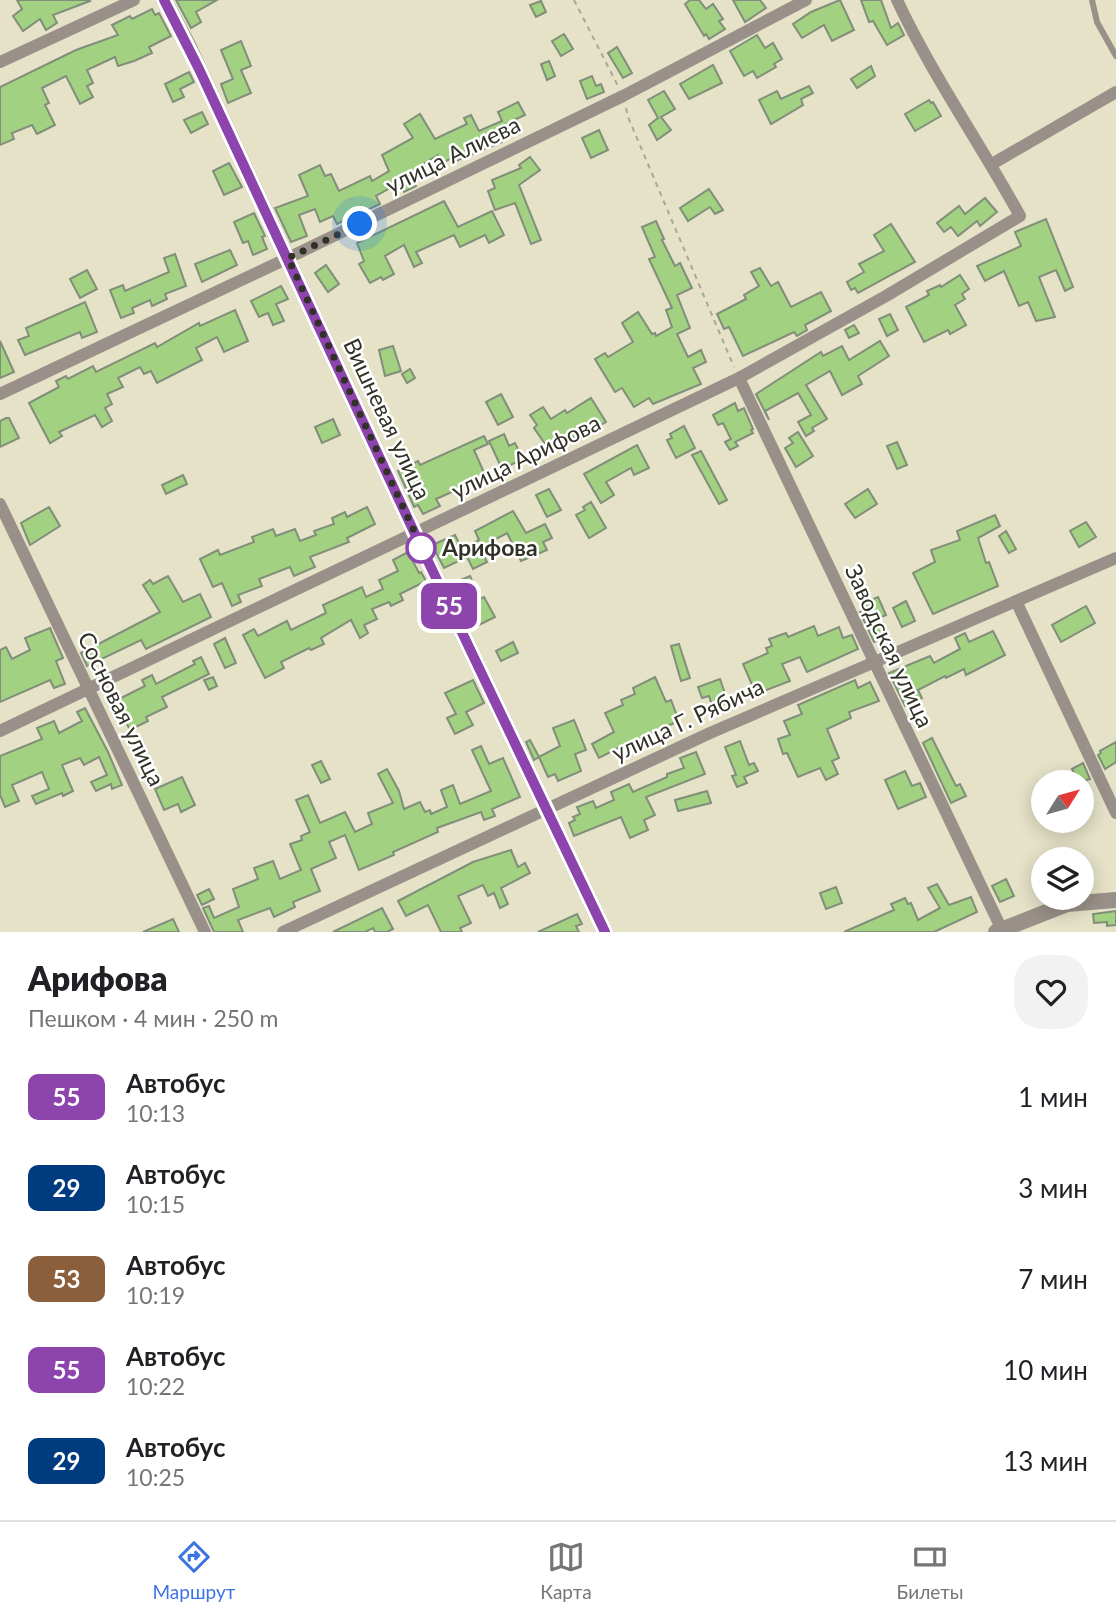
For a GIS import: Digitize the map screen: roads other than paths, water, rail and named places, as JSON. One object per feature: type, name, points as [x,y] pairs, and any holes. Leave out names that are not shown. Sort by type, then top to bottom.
[{"type":"street","points":[[0,62],[134,0]]},
{"type":"street","name":"Вишневая улица","points":[[164,0],[188,45],[415,534],[605,932]]},
{"type":"street","name":"улица Алиева","points":[[0,394],[623,96],[806,0]]},
{"type":"street","points":[[897,0],[911,31],[951,101],[992,164],[1116,92]]},
{"type":"street","name":"улица Арифова","points":[[0,731],[739,378],[886,296],[1020,216],[992,164]]},
{"type":"street","name":"Заводская улица","points":[[739,378],[1000,931]]},
{"type":"street","name":"Сосновая улица","points":[[0,504],[205,932]]},
{"type":"street","name":"улица Г. Рябича","points":[[283,932],[710,733],[873,660],[1116,558]]},
{"type":"street","points":[[1016,601],[1116,813]]},
{"type":"street","points":[[1000,931],[1068,904],[1116,900]]},
{"type":"lane","points":[[1092,0],[1097,22],[1116,56]]},
{"type":"place","name":"Арифова","points":[[421,548]]}]
